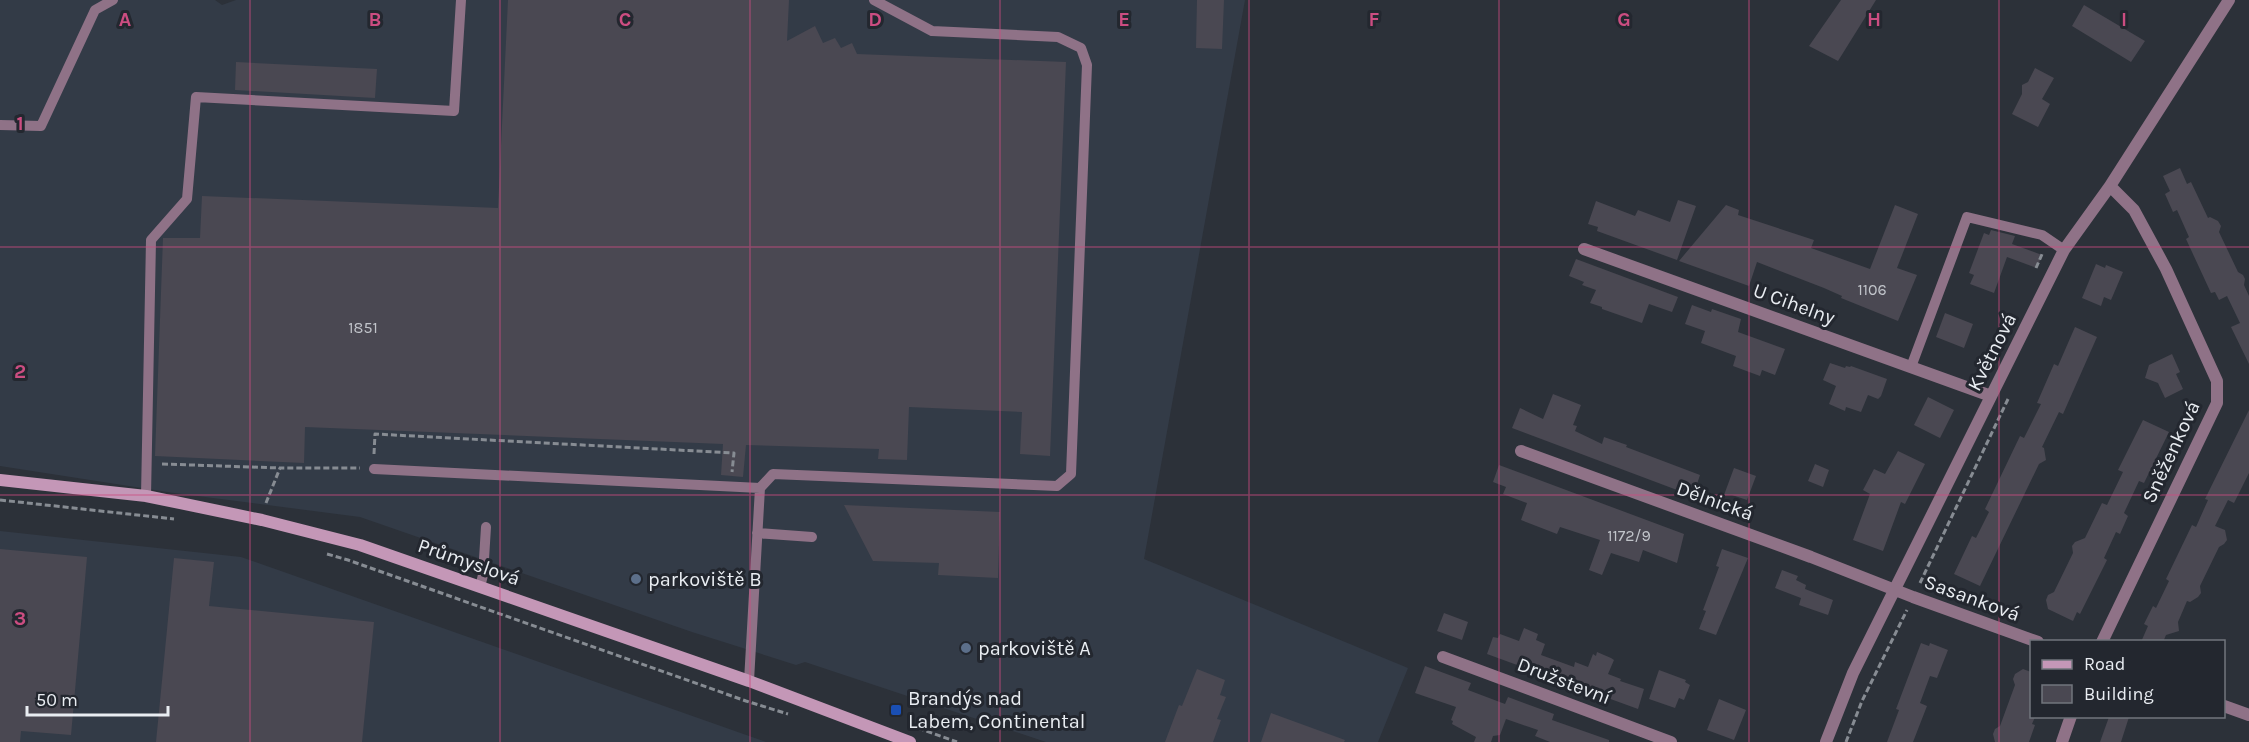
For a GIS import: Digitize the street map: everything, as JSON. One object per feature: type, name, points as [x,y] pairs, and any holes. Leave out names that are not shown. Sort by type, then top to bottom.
[{"type":"main road","name":"Průmyslová","points":[[0,480],[146,496],[262,520],[349,542],[749,681],[910,742]]},
{"type":"street","name":"Květnová","points":[[1826,742],[1853,673],[2064,250],[2110,186],[2229,0]]},
{"type":"street","name":"Sněženková","points":[[2103,640],[2217,403],[2217,381],[2166,268],[2134,210],[2110,186]]},
{"type":"street","name":"U Cihelny","points":[[1584,249],[1991,396]]},
{"type":"street","name":"Dělnická","points":[[1521,451],[1811,556],[1894,590]]},
{"type":"street","name":"Sasanková","points":[[1894,590],[2032,640]]},
{"type":"street","name":"Družstevní","points":[[1443,657],[1671,742]]},
{"type":"street","points":[[2225,707],[2249,715]]},
{"type":"street","points":[[2062,742],[2071,718]]},
{"type":"lane","points":[[0,124],[41,126],[95,10],[113,0]]},
{"type":"lane","points":[[146,496],[151,240],[187,199],[196,97],[454,111],[461,0]]},
{"type":"lane","points":[[749,681],[760,488],[773,474],[1057,486],[1071,474],[1087,65],[1081,48],[1058,37],[932,31],[874,0]]},
{"type":"lane","points":[[1911,367],[1967,217],[2042,235],[2064,250]]},
{"type":"lane","points":[[374,469],[760,488]]},
{"type":"lane","points":[[480,587],[486,527]]},
{"type":"lane","points":[[757,533],[812,537]]},
{"type":"path","points":[[1846,742],[1862,701],[2010,395]]},
{"type":"path","points":[[147,463],[374,469],[375,434],[734,453],[731,486]]},
{"type":"path","points":[[266,503],[280,468]]},
{"type":"path","points":[[0,500],[183,520]]},
{"type":"path","points":[[326,554],[746,701],[798,717]]},
{"type":"path","points":[[915,727],[957,742]]},
{"type":"shaded area","points":[[0,0],[215,0],[222,5],[236,0],[1245,0],[1144,559],[1408,668],[1378,742],[1046,742],[805,662],[796,665],[692,632],[360,517],[174,493],[0,466]]},
{"type":"shaded area","points":[[0,531],[241,557],[766,742],[0,742]]},
{"type":"building","points":[[508,0],[789,0],[787,41],[815,26],[823,43],[835,38],[841,48],[852,43],[857,54],[1066,62],[1050,456],[1020,454],[1022,412],[909,407],[907,460],[878,459],[879,449],[746,445],[743,477],[721,475],[723,444],[305,427],[304,463],[155,456],[163,238],[200,238],[202,196],[498,208]]},
{"type":"building","points":[[1197,0],[1224,0],[1222,49],[1196,48]]},
{"type":"building","points":[[1841,0],[1876,0],[1838,61],[1809,46]]},
{"type":"building","points":[[2084,5],[2145,41],[2131,62],[2072,26]]},
{"type":"building","points":[[236,62],[377,69],[375,98],[235,90]]},
{"type":"building","points":[[2035,68],[2054,78],[2042,99],[2050,104],[2038,127],[2012,114],[2022,94],[2022,85],[2028,82]]},
{"type":"building","points":[[2180,168],[2187,184],[2191,182],[2208,218],[2218,221],[2221,226],[2219,232],[2238,272],[2245,279],[2244,285],[2249,296],[2249,364],[2231,327],[2240,323],[2227,296],[2219,300],[2215,292],[2211,293],[2186,239],[2189,237],[2177,210],[2173,212],[2165,194],[2170,191],[2163,176]]},
{"type":"building","points":[[1678,200],[1696,206],[1677,260],[1597,231],[1598,227],[1588,224],[1596,201],[1635,216],[1638,210],[1670,222]]},
{"type":"building","points":[[1726,205],[1739,210],[1738,215],[1814,240],[1811,248],[1870,269],[1895,205],[1918,214],[1897,268],[1917,275],[1898,321],[1841,298],[1842,296],[1824,288],[1757,262],[1749,286],[1679,261]]},
{"type":"building","points":[[1991,230],[2015,236],[2012,244],[2042,255],[2037,268],[2007,257],[1994,293],[1970,284],[1974,275],[1969,273],[1984,233],[1989,235]]},
{"type":"building","points":[[1576,259],[1678,297],[1672,312],[1649,304],[1642,323],[1590,303],[1596,290],[1582,285],[1584,282],[1569,276]]},
{"type":"building","points":[[2096,264],[2105,268],[2106,265],[2123,272],[2111,300],[2104,297],[2101,306],[2082,298]]},
{"type":"building","points":[[1692,305],[1741,319],[1738,332],[1785,349],[1775,375],[1762,370],[1760,376],[1733,366],[1736,356],[1701,343],[1705,331],[1685,324]]},
{"type":"building","points":[[1945,313],[1973,324],[1964,348],[1936,337]]},
{"type":"building","points":[[2075,327],[2097,337],[2063,414],[2059,412],[2042,447],[2046,460],[2039,464],[1980,586],[1954,574],[1972,536],[1976,538],[1989,512],[1985,509],[2020,436],[2024,438],[2041,404],[2037,403],[2054,364],[2058,366]]},
{"type":"building","points":[[2172,354],[2180,372],[2176,374],[2183,389],[2165,398],[2158,383],[2145,378],[2149,365]]},
{"type":"building","points":[[1830,363],[1845,368],[1851,366],[1887,379],[1881,396],[1878,399],[1868,395],[1861,412],[1846,407],[1845,411],[1829,404],[1836,386],[1823,380]]},
{"type":"building","points":[[1553,394],[1581,405],[1573,425],[1577,426],[1575,431],[1602,444],[1604,437],[1627,445],[1626,447],[1700,475],[1693,496],[1512,428],[1520,408],[1543,419]]},
{"type":"building","points":[[1928,397],[1954,410],[1940,438],[1914,425]]},
{"type":"building","points":[[2249,410],[2249,473],[2234,503],[2228,500],[2215,526],[2225,530],[2227,540],[2219,547],[2200,586],[2201,593],[2190,602],[2187,601],[2178,622],[2179,631],[2166,635],[2164,640],[2142,640],[2148,626],[2144,624],[2153,606],[2156,608],[2169,581],[2166,579],[2192,525],[2196,527],[2208,500],[2205,499]]},
{"type":"building","points":[[2143,420],[2169,432],[2144,483],[2139,481],[2124,513],[2128,516],[2120,534],[2116,532],[2104,558],[2107,560],[2080,614],[2077,612],[2073,621],[2048,609],[2046,600],[2048,595],[2054,592],[2073,553],[2072,546],[2075,542],[2085,538],[2102,503],[2107,505],[2123,472],[2118,470]]},
{"type":"building","points":[[1898,451],[1925,464],[1905,504],[1901,502],[1883,551],[1853,540],[1870,494],[1863,490],[1874,469],[1885,474]]},
{"type":"building","points":[[1815,464],[1829,470],[1823,487],[1808,481]]},
{"type":"building","points":[[1499,465],[1684,534],[1677,563],[1643,550],[1639,562],[1611,553],[1602,575],[1589,570],[1600,540],[1560,527],[1557,534],[1521,520],[1527,503],[1503,494],[1506,487],[1493,482]]},
{"type":"building","points":[[1734,468],[1756,476],[1747,500],[1724,495]]},
{"type":"building","points":[[844,505],[1000,512],[998,578],[938,575],[939,563],[873,561]]},
{"type":"building","points":[[0,549],[87,557],[71,735],[21,731],[20,742],[0,742]]},
{"type":"building","points":[[1722,549],[1748,558],[1716,635],[1699,629],[1706,611],[1703,610],[1719,567],[1716,566]]},
{"type":"building","points":[[174,558],[214,562],[209,606],[374,622],[362,742],[156,742]]},
{"type":"building","points":[[1782,570],[1798,576],[1796,580],[1806,585],[1805,589],[1833,600],[1828,615],[1799,605],[1801,598],[1775,588]]},
{"type":"building","points":[[1444,613],[1468,622],[1462,640],[1437,631]]},
{"type":"building","points":[[1524,628],[1538,634],[1536,640],[1545,644],[1541,655],[1574,667],[1575,662],[1588,667],[1593,654],[1596,656],[1597,652],[1614,660],[1608,674],[1621,679],[1620,681],[1644,689],[1638,709],[1487,654],[1493,637],[1498,638],[1500,634],[1519,641]]},
{"type":"building","points":[[1921,643],[1929,646],[1930,643],[1948,650],[1937,678],[1930,676],[1920,703],[1927,706],[1913,742],[1887,742],[1899,710],[1896,709]]},
{"type":"building","points":[[1425,666],[1471,683],[1468,690],[1505,704],[1508,697],[1554,714],[1552,720],[1609,740],[1609,742],[1550,742],[1535,736],[1538,730],[1506,719],[1500,735],[1493,736],[1491,742],[1474,742],[1476,737],[1452,724],[1451,720],[1456,707],[1415,693]]},
{"type":"building","points":[[1197,669],[1225,680],[1220,695],[1226,697],[1217,719],[1221,720],[1213,742],[1165,742],[1179,705],[1182,706]]},
{"type":"building","points":[[2023,669],[2030,672],[2030,718],[2035,718],[2032,724],[2035,725],[2029,742],[1995,742],[1993,734],[2000,726],[2015,685],[2013,679],[2015,674]]},
{"type":"building","points":[[1659,670],[1686,680],[1685,682],[1690,685],[1684,700],[1679,698],[1675,708],[1649,699]]},
{"type":"building","points":[[1719,699],[1746,710],[1734,740],[1707,730]]},
{"type":"building","points":[[1271,713],[1345,740],[1344,742],[1261,742]]},
{"type":"building","points":[[2109,718],[2129,718],[2121,742],[2100,742]]},
{"type":"place","name":"parkoviště B","points":[[636,579]]},
{"type":"place","name":"parkoviště A","points":[[966,648]]},
{"type":"place","name":"Brandýs nad Labem, Continental","points":[[896,710]]}]
